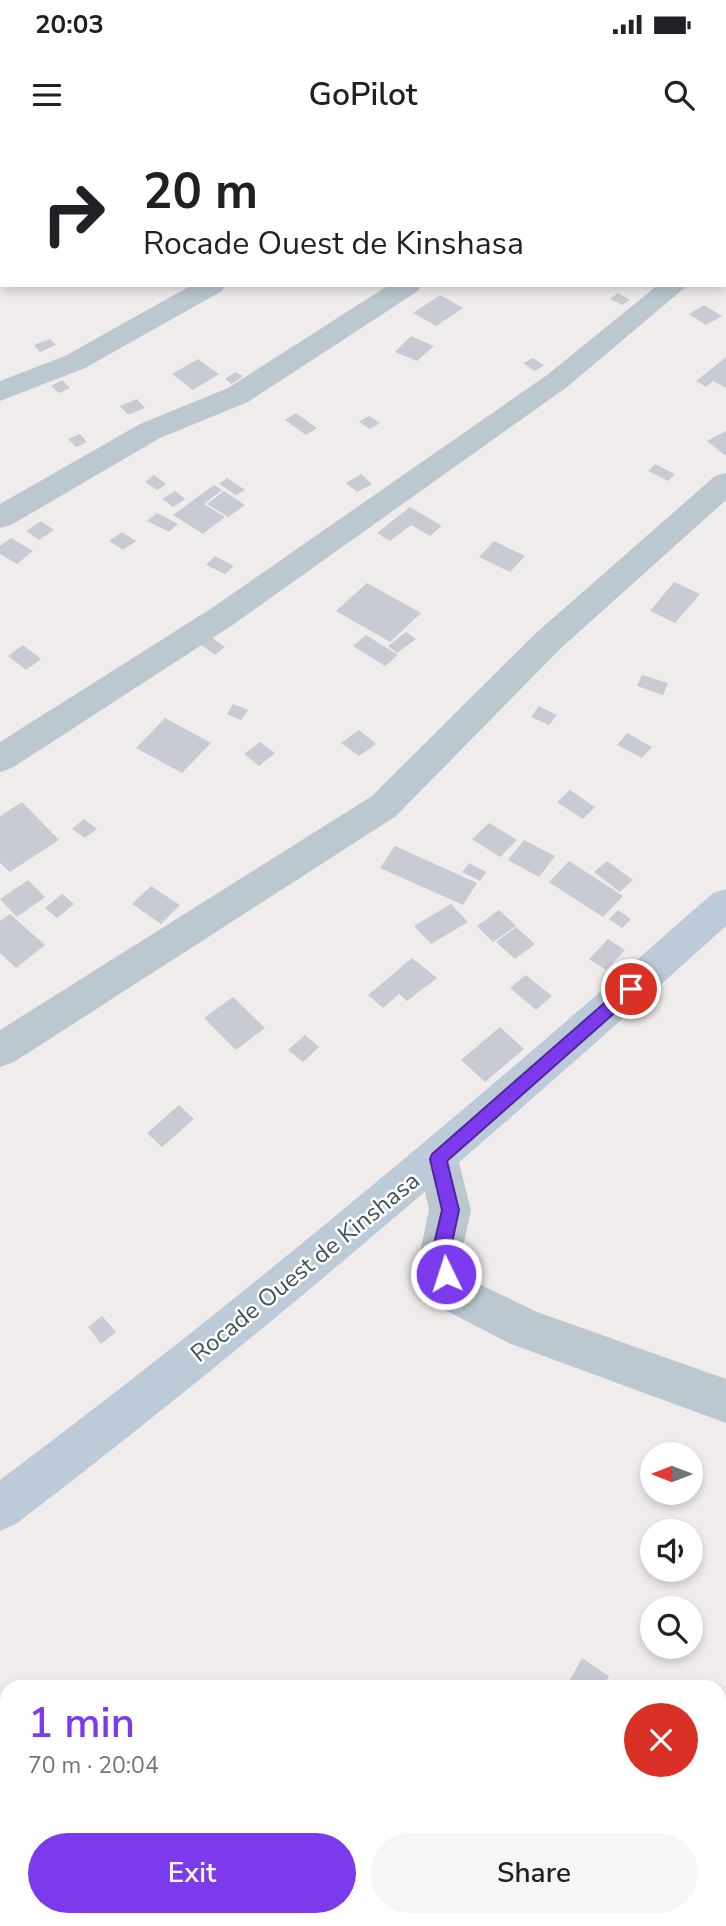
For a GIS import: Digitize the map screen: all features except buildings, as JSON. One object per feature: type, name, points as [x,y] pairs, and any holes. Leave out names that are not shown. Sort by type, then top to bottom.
[{"type":"main road","name":"Rocade Ouest de Kinshasa","points":[[0,1508],[243,1318],[438,1159],[726,904]]},
{"type":"street","points":[[0,392],[75,362],[208,287]]},
{"type":"street","points":[[0,518],[150,431],[239,395],[405,287]]},
{"type":"street","points":[[0,759],[235,608],[557,381],[673,287]]},
{"type":"street","points":[[0,1050],[384,806],[548,641],[726,483]]},
{"type":"street","points":[[438,1159],[450,1210],[440,1257],[452,1292],[526,1329],[726,1401]]},
{"type":"route","points":[[446,1274],[440,1257],[450,1210],[438,1159],[631,989]]}]
